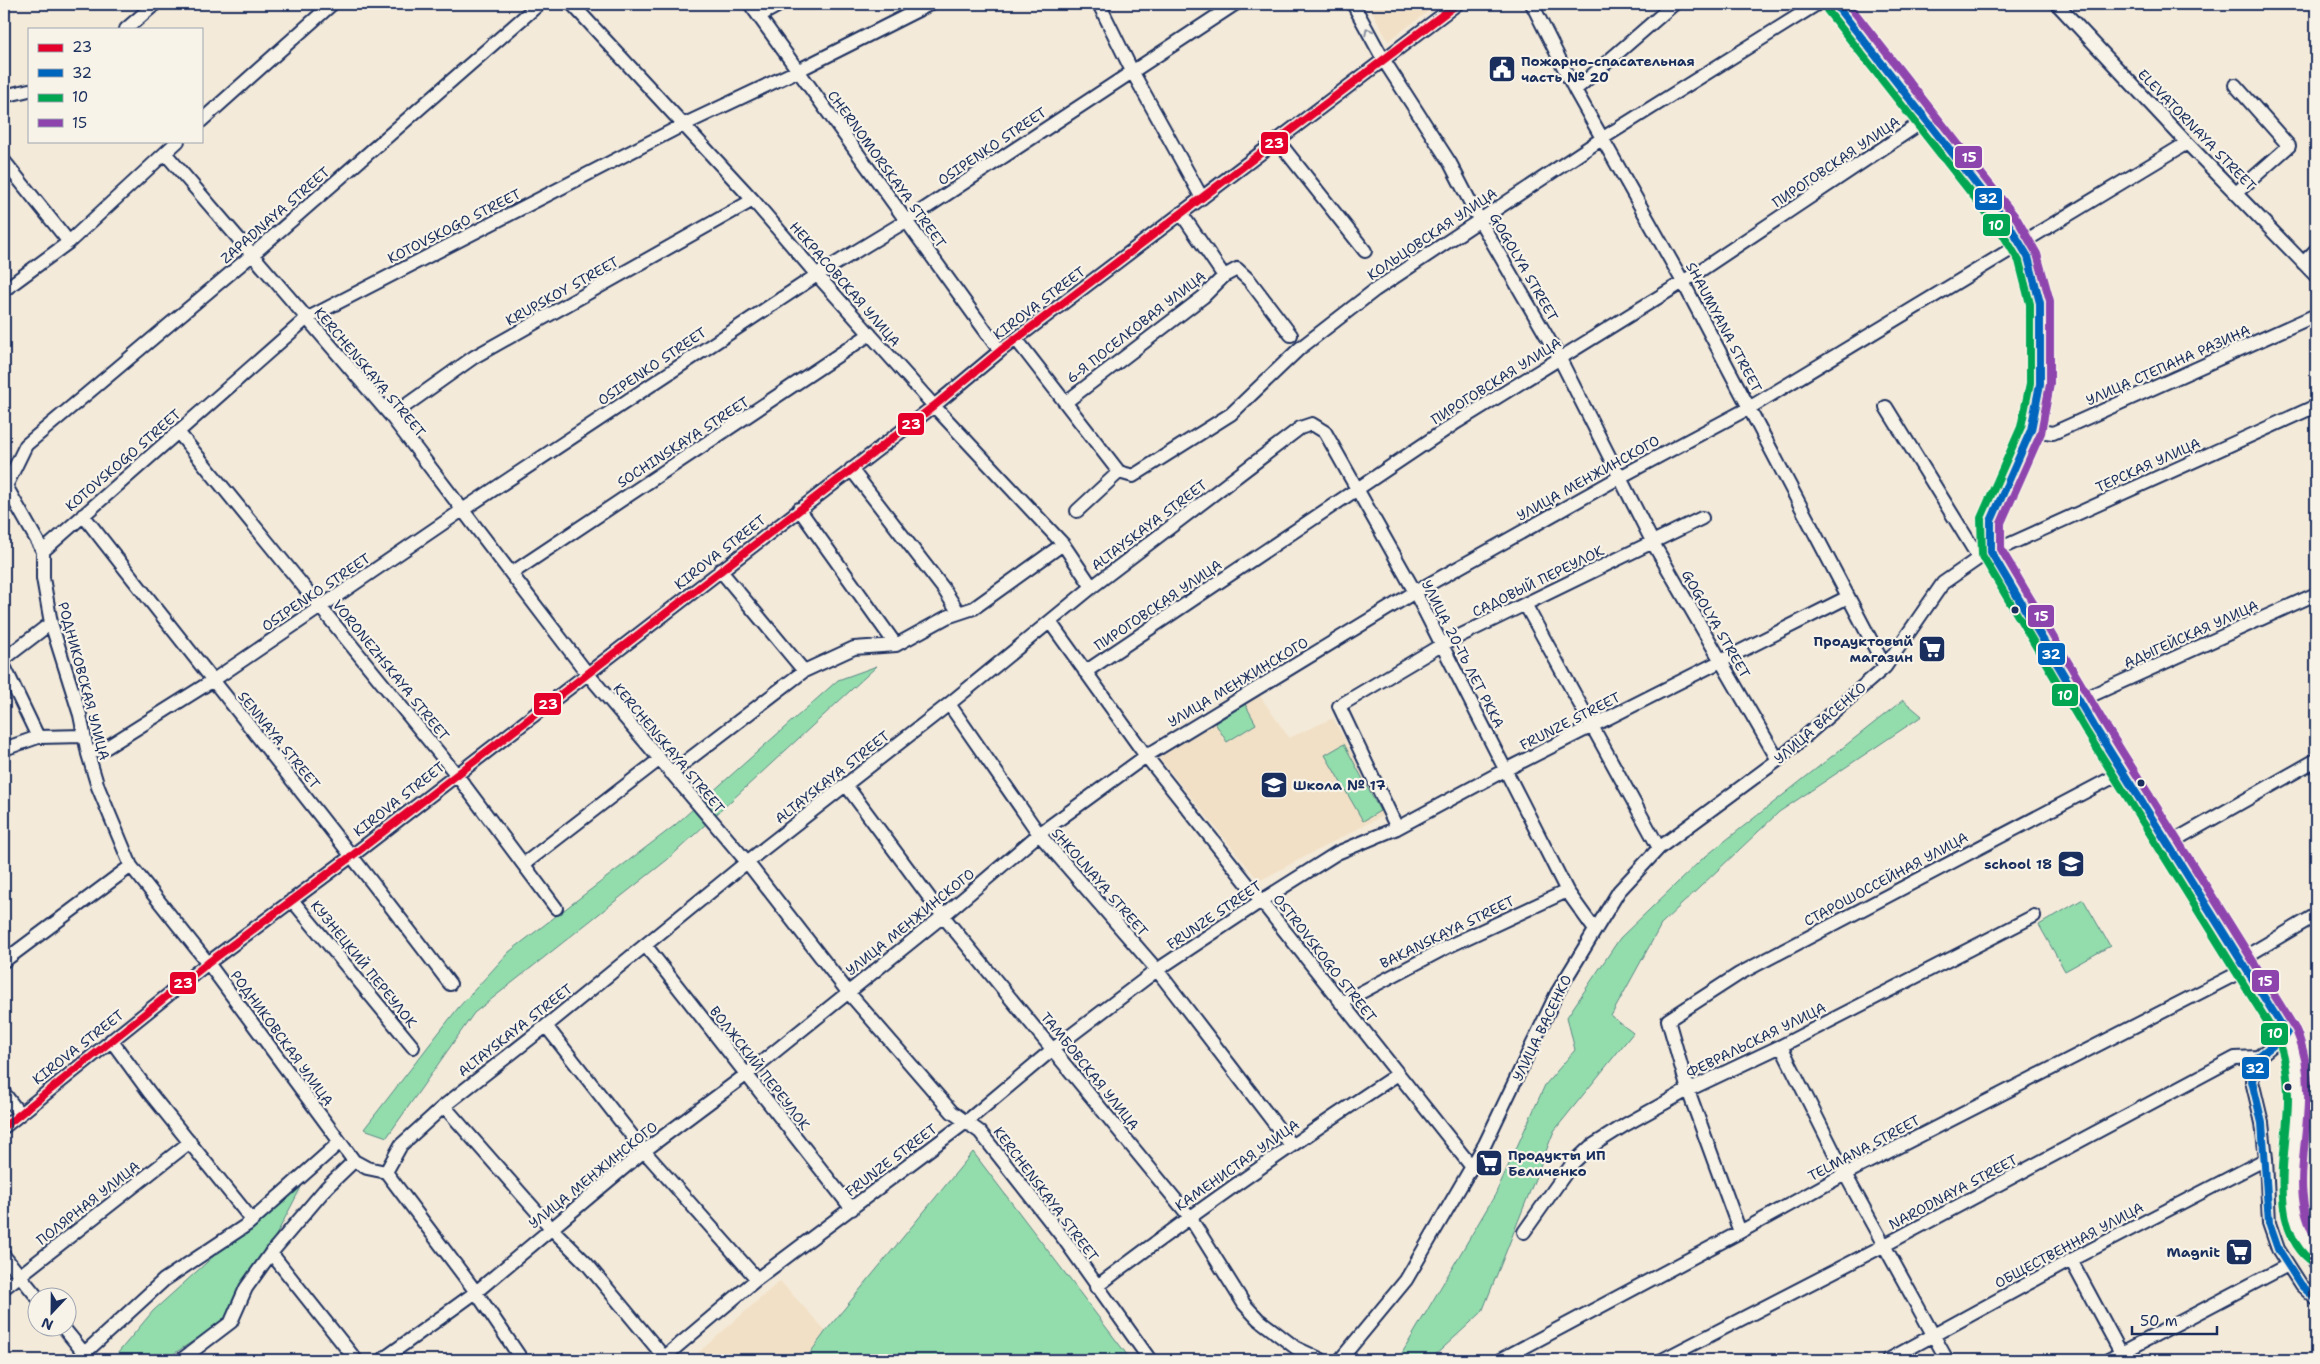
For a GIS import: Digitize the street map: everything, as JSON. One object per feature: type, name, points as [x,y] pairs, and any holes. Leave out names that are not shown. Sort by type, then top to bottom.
[{"type":"main road","points":[[1835,4],[2009,225],[2028,257],[2040,303],[2040,384],[2031,430],[1991,521],[1985,555],[2079,701],[2286,1034],[2295,1054],[2298,1083],[2297,1121],[2290,1174],[2293,1205],[2313,1249],[2316,1261]]},
{"type":"street","points":[[127,28],[155,4]]},
{"type":"street","points":[[202,120],[332,4]]},
{"type":"street","name":"ZAPADNAYA STREET","points":[[26,445],[252,255],[539,4]]},
{"type":"street","name":"НЕКРАСОВСКАЯ УЛИЦА","points":[[572,4],[753,200],[934,406],[1063,544],[1092,587]]},
{"type":"street","name":"CHERNOMORSKAYA STREET","points":[[750,4],[1000,351]]},
{"type":"street","points":[[759,16],[780,4]]},
{"type":"street","name":"KOTOVSKOGO STREET","points":[[43,551],[306,319],[683,125],[797,71],[930,4]]},
{"type":"street","points":[[1099,4],[1132,71],[1202,198]]},
{"type":"street","name":"OSIPENKO STREET","points":[[88,754],[107,746],[212,681],[461,511],[817,275],[906,221],[1235,4]]},
{"type":"street","name":"GOGOLYA STREET","points":[[1353,4],[1383,58],[1450,163],[1480,221],[1560,359],[1653,543],[1778,760]]},
{"type":"street","name":"KIROVA STREET","points":[[4,1127],[208,962],[353,854],[934,406],[1000,351],[1278,141],[1383,58],[1457,4]]},
{"type":"street","name":"SHAUMYANA STREET","points":[[1532,4],[1575,90],[1684,282],[1885,666]]},
{"type":"street","points":[[1575,90],[1674,4]]},
{"type":"street","name":"КОЛЬЦОВСКАЯ УЛИЦА","points":[[1119,472],[1133,476],[1231,414],[1300,349],[1375,290],[1602,138],[1817,4]]},
{"type":"street","name":"ELEVATORNAYA STREET","points":[[2058,4],[2187,143],[2316,276]]},
{"type":"street","points":[[2235,85],[2289,146],[2236,193]]},
{"type":"street","points":[[4,96],[28,90]]},
{"type":"street","name":"ПИРОГОВСКАЯ УЛИЦА","points":[[1085,672],[1454,424],[1684,282],[1925,120]]},
{"type":"street","points":[[1278,141],[1365,251]]},
{"type":"street","points":[[4,290],[69,242],[177,142]]},
{"type":"street","name":"УЛИЦА МЕНЖИНСКОГО","points":[[382,1360],[476,1292],[644,1151],[746,1074],[943,916],[1039,834],[1146,756],[1416,592],[1620,477],[1749,408],[2187,143]]},
{"type":"street","name":"KERCHENSKAYA STREET","points":[[165,153],[391,416],[461,511],[512,573],[586,673],[747,862],[848,992],[952,1112],[986,1139],[1064,1239],[1096,1287],[1150,1360]]},
{"type":"street","points":[[4,161],[69,242]]},
{"type":"street","name":"KRUPSKOY STREET","points":[[391,416],[474,357],[753,200]]},
{"type":"street","points":[[1181,213],[1224,276],[1237,269],[1250,281],[1291,335]]},
{"type":"street","points":[[2303,263],[2316,250]]},
{"type":"street","name":"6-Я ПОСЕЛКОВАЯ УЛИЦА","points":[[1066,402],[1203,297],[1224,276]]},
{"type":"street","name":"УЛИЦА СТЕПАНА РАЗИНА","points":[[2031,430],[2053,433],[2316,315]]},
{"type":"street","name":"SOCHINSKAYA STREET","points":[[512,573],[870,334]]},
{"type":"street","points":[[1016,339],[1119,472],[1080,508]]},
{"type":"street","name":"ТЕРСКАЯ УЛИЦА","points":[[1985,555],[2316,406]]},
{"type":"street","points":[[1886,407],[1985,555]]},
{"type":"street","name":"УЛИЦА 20-ТЬ ЛЕТ РККА","points":[[1312,424],[1324,432],[1416,592],[1567,891],[1595,930]]},
{"type":"street","name":"ALTAYSKAYA STREET","points":[[386,1172],[401,1145],[444,1106],[546,1026],[747,862],[949,704],[1092,587],[1300,428],[1312,424]]},
{"type":"street","name":"VORONEZHSKAYA STREET","points":[[178,432],[456,774],[556,908]]},
{"type":"street","name":"РОДНИКОВСКАЯ УЛИЦА","points":[[26,445],[6,486],[43,551],[43,578],[50,623],[80,715],[88,754],[98,787],[131,866],[208,962],[354,1161]]},
{"type":"street","points":[[851,469],[943,588],[959,613]]},
{"type":"street","points":[[799,509],[896,645]]},
{"type":"street","name":"SENNAYA STREET","points":[[83,515],[212,681],[353,854],[450,984]]},
{"type":"street","name":"САДОВЫЙ ПЕРЕУЛОК","points":[[1397,828],[1339,706],[1443,644],[1702,518]]},
{"type":"street","points":[[671,773],[804,671],[854,648],[896,645],[947,617],[974,608],[1063,544]]},
{"type":"street","name":"УЛИЦА ВАСЕНКО","points":[[1340,1360],[1406,1280],[1485,1144],[1556,994],[1619,891],[1659,848],[1778,760],[1885,666],[1943,583],[1985,555]]},
{"type":"street","points":[[720,570],[804,671]]},
{"type":"street","name":"АДЫГЕЙСКАЯ УЛИЦА","points":[[2079,701],[2316,594]]},
{"type":"street","name":"FRUNZE STREET","points":[[663,1359],[757,1279],[966,1122],[1053,1049],[1157,970],[1261,901],[1337,853],[1397,828],[1505,770],[1848,597]]},
{"type":"street","points":[[1526,604],[1659,848]]},
{"type":"street","name":"OSTROVSKOGO STREET","points":[[1050,622],[1146,756],[1472,1167]]},
{"type":"street","points":[[4,659],[50,623]]},
{"type":"street","points":[[4,666],[38,737]]},
{"type":"street","name":"SHKOLNAYA STREET","points":[[949,704],[1039,834],[1157,970],[1291,1145]]},
{"type":"street","points":[[4,749],[38,737],[84,736]]},
{"type":"street","points":[[524,864],[660,759]]},
{"type":"street","points":[[2168,844],[2316,760]]},
{"type":"street","name":"СТАРОШОССЕЙНАЯ УЛИЦА","points":[[1688,1090],[1668,1020],[1740,974],[2123,772]]},
{"type":"street","name":"ТАМБОВСКАЯ УЛИЦА","points":[[846,785],[943,916],[1189,1216],[1251,1312],[1296,1348],[1322,1360]]},
{"type":"street","points":[[4,961],[131,866]]},
{"type":"street","name":"BAKANSKAYA STREET","points":[[1341,1003],[1448,946],[1567,891]]},
{"type":"street","name":"КУЗНЕЦКИЙ ПЕРЕУЛОК","points":[[292,900],[413,1047]]},
{"type":"street","name":"TELMANA STREET","points":[[1500,1360],[1845,1174],[2243,965],[2316,915]]},
{"type":"street","name":"ФЕВРАЛЬСКАЯ УЛИЦА","points":[[1524,1232],[1572,1164],[1590,1147],[1688,1090],[1782,1046],[2034,916]]},
{"type":"street","name":"ВОЛЖСКИЙ ПЕРЕУЛОК","points":[[645,945],[852,1209]]},
{"type":"street","points":[[546,1026],[644,1151],[757,1279]]},
{"type":"street","points":[[2286,1034],[2258,1057],[2252,1081],[2262,1123],[2269,1222],[2278,1249],[2301,1285],[2316,1299]]},
{"type":"street","points":[[111,1040],[252,1220]]},
{"type":"street","points":[[1782,1046],[1845,1174],[1932,1336],[1947,1360]]},
{"type":"street","name":"NARODNAYA STREET","points":[[1662,1360],[1883,1246],[2235,1058],[2258,1057]]},
{"type":"street","name":"КАМЕНИСТАЯ УЛИЦА","points":[[1096,1287],[1189,1216],[1398,1074]]},
{"type":"street","points":[[1688,1090],[1740,1232]]},
{"type":"street","points":[[4,1093],[19,1113]]},
{"type":"street","points":[[444,1106],[552,1229],[587,1264],[663,1359]]},
{"type":"street","name":"ПОЛЯРНАЯ УЛИЦА","points":[[4,1288],[190,1142]]},
{"type":"street","points":[[68,1336],[81,1357],[164,1280],[252,1220],[340,1142]]},
{"type":"street","name":"ОБЩЕСТВЕННАЯ УЛИЦА","points":[[1888,1360],[2071,1260],[2266,1159]]},
{"type":"street","points":[[181,1360],[232,1322],[246,1288],[271,1253],[327,1187],[354,1161],[367,1168],[386,1172],[476,1292],[522,1360]]},
{"type":"street","points":[[271,1253],[356,1360]]},
{"type":"street","points":[[4,1256],[28,1286]]},
{"type":"street","points":[[2071,1260],[2121,1353]]},
{"type":"street","points":[[2108,1360],[2288,1265]]},
{"type":"shaded area","points":[[1368,4],[1439,4],[1388,41]]},
{"type":"shaded area","name":"Школа № 17","points":[[1258,693],[1289,738],[1333,718],[1384,815],[1259,881],[1156,754]]},
{"type":"shaded area","points":[[780,1281],[826,1331],[805,1360],[690,1360]]},
{"type":"green space","points":[[877,666],[667,860],[474,1013],[387,1137],[364,1129],[458,1008],[509,952],[674,826],[838,680]]},
{"type":"green space","points":[[1903,700],[1922,716],[1779,812],[1662,923],[1611,1016],[1633,1033],[1554,1131],[1482,1312],[1430,1360],[1398,1360],[1495,1195],[1545,1085],[1575,1050],[1567,1017],[1620,938],[1701,860]]},
{"type":"green space","points":[[1245,704],[1256,724],[1227,742],[1215,723]]},
{"type":"green space","points":[[1344,744],[1380,811],[1363,821],[1325,755]]},
{"type":"green space","points":[[2083,899],[2110,946],[2065,971],[2039,925]]},
{"type":"green space","points":[[973,1152],[1131,1360],[805,1360],[826,1331]]},
{"type":"green space","points":[[311,1168],[235,1314],[164,1360],[112,1360],[153,1311]]},
{"type":"transit line","name":"23","points":[[4,1127],[208,963],[353,855],[934,406],[1000,351],[1457,4]]},
{"type":"transit line","name":"32","points":[[1835,4],[2009,225],[2028,257],[2040,303],[2040,384],[2031,430],[1991,521],[1991,552],[2094,726],[2287,1034],[2258,1057],[2252,1081],[2262,1123],[2269,1223],[2278,1249],[2301,1285],[2316,1299]]},
{"type":"transit line","name":"15","points":[[1848,4],[2017,219],[2037,254],[2050,301],[2050,384],[2041,433],[2001,523],[2001,549],[2103,721],[2296,1030],[2304,1056],[2308,1083],[2302,1189],[2308,1222],[2316,1238]]},
{"type":"transit line","name":"10","points":[[1827,10],[2001,231],[2019,261],[2030,304],[2030,383],[2021,427],[1981,518],[1982,555],[2086,731],[2278,1039],[2285,1061],[2288,1091],[2282,1184],[2284,1206],[2288,1226],[2296,1245],[2310,1260]]},
{"type":"place","name":"Пожарно-спасательная часть № 20","points":[[1502,69]]},
{"type":"place","name":"Продуктовый магазин","points":[[1932,649]]},
{"type":"place","name":"Школа № 17","points":[[1274,785]]},
{"type":"place","name":"school 18","points":[[2071,864]]},
{"type":"place","name":"Продукты ИП Беличенко","points":[[1489,1163]]},
{"type":"place","name":"Magnit","points":[[2239,1252]]}]
